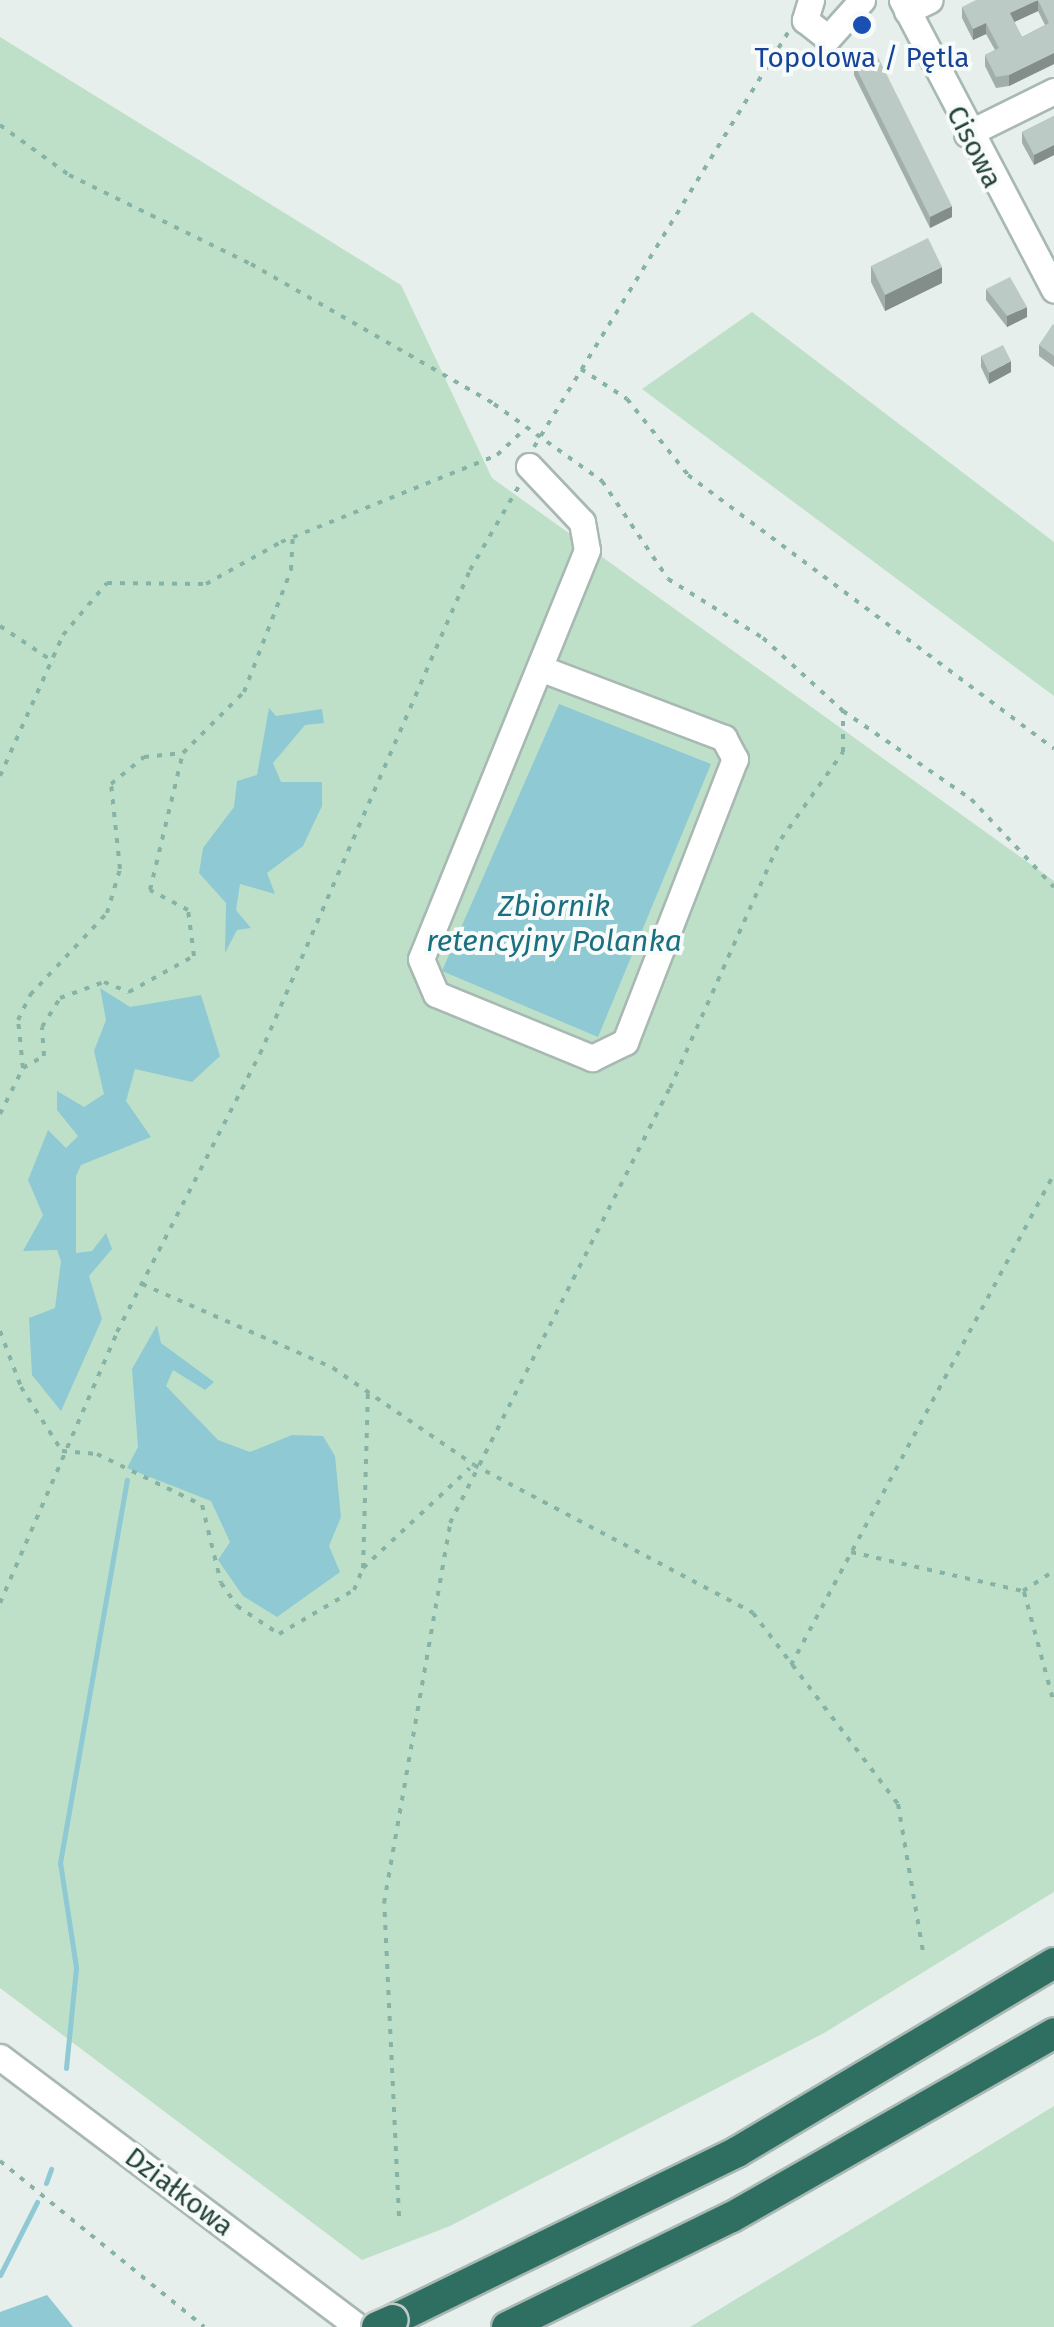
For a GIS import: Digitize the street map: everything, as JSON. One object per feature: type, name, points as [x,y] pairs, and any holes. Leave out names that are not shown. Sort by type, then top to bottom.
[{"type":"highway","points":[[385,2324],[706,2169],[1054,1963]]},
{"type":"highway","points":[[507,2327],[732,2217],[1054,2034]]},
{"type":"street","points":[[808,5],[809,26],[835,37],[862,0]]},
{"type":"street","name":"Cisowa","points":[[913,4],[967,134],[1054,289]]},
{"type":"street","points":[[967,134],[1054,91]]},
{"type":"street","points":[[530,466],[582,522],[586,550],[545,670],[420,959],[436,994],[592,1058],[624,1042],[735,759],[724,738],[545,670]]},
{"type":"street","name":"Działkowa","points":[[0,2057],[358,2327]]},
{"type":"path","points":[[0,1603],[62,1450],[260,1054],[470,570],[530,466],[536,440],[579,368],[808,5]]},
{"type":"path","points":[[0,124],[69,176],[250,264],[494,404],[536,440],[602,482],[668,580],[800,665],[842,711],[970,800],[1054,887]]},
{"type":"path","points":[[579,368],[627,399],[688,475],[1054,749]]},
{"type":"path","points":[[0,776],[64,634],[107,583],[206,584],[293,537],[497,456],[524,430]]},
{"type":"path","points":[[23,1068],[44,1056],[42,1028],[60,998],[104,982],[129,992],[194,956],[188,910],[150,890],[182,753],[244,692],[291,570],[293,537]]},
{"type":"path","points":[[0,626],[54,662]]},
{"type":"path","points":[[399,2216],[388,1853],[441,1558],[474,1465],[670,1088],[781,840],[842,752],[842,711]]},
{"type":"path","points":[[0,1114],[23,1068],[18,1020],[30,995],[107,912],[120,868],[111,784],[144,757],[182,753]]},
{"type":"path","points":[[790,1665],[1054,1174]]},
{"type":"path","points":[[142,1284],[368,1391],[474,1465],[753,1613],[898,1804],[924,1958]]},
{"type":"path","points":[[0,1331],[21,1387],[62,1450]]},
{"type":"path","points":[[62,1450],[97,1454],[202,1505],[222,1583],[237,1606],[279,1634],[354,1590],[363,1568],[368,1391]]},
{"type":"path","points":[[363,1568],[474,1465]]},
{"type":"path","points":[[851,1552],[1024,1591],[1054,1571]]},
{"type":"path","points":[[1024,1591],[1054,1703]]},
{"type":"path","points":[[0,2161],[204,2327]]},
{"type":"green space","points":[[0,37],[401,285],[492,478],[1054,881],[1054,1892],[824,2033],[450,2226],[362,2260],[0,1988]]},
{"type":"green space","points":[[752,312],[1054,542],[1054,696],[642,389]]},
{"type":"green space","points":[[1054,2106],[1054,2327],[690,2327],[941,2175]]},
{"type":"water","name":"Zbiornik retencyjny Polanka","points":[[559,704],[711,764],[598,1037],[442,971]]},
{"type":"water","points":[[269,708],[276,716],[322,709],[324,723],[305,725],[273,763],[281,782],[322,782],[322,806],[303,846],[267,873],[275,894],[240,884],[236,910],[251,928],[237,930],[225,953],[226,903],[199,873],[203,848],[234,807],[237,781],[257,775]]},
{"type":"water","points":[[100,988],[130,1007],[201,995],[220,1056],[192,1082],[135,1069],[126,1101],[151,1137],[81,1165],[76,1176],[76,1253],[92,1251],[106,1233],[112,1249],[89,1276],[102,1319],[61,1411],[32,1375],[29,1318],[55,1308],[61,1261],[57,1250],[23,1251],[43,1215],[28,1180],[48,1130],[66,1148],[78,1136],[57,1110],[57,1091],[84,1107],[104,1094],[94,1051],[106,1020]]},
{"type":"water","points":[[157,1325],[161,1343],[214,1382],[205,1390],[173,1370],[166,1386],[218,1440],[250,1452],[292,1435],[323,1436],[335,1456],[341,1517],[329,1546],[340,1572],[277,1617],[243,1596],[218,1560],[230,1542],[211,1501],[127,1468],[138,1447],[132,1369]]},
{"type":"water","points":[[47,2295],[73,2327],[0,2327],[0,2312]]},
{"type":"building","points":[[976,0],[1038,0],[1054,0],[1054,53],[1009,75],[996,77],[985,55],[999,48],[986,23],[973,29],[962,7]],"holes":[[[1038,0],[1049,23],[1022,37],[1010,13]]]},
{"type":"building","points":[[876,53],[952,206],[930,217],[854,64]]},
{"type":"building","points":[[1054,116],[1054,145],[1034,155],[1022,132]]},
{"type":"building","points":[[928,238],[942,267],[885,295],[871,266]]},
{"type":"building","points":[[1010,277],[1027,307],[1007,316],[986,289]]},
{"type":"building","points":[[1054,325],[1054,356],[1039,345]]},
{"type":"building","points":[[1003,345],[1011,361],[989,373],[981,356]]},
{"type":"waterway","points":[[66,2068],[76,1967],[60,1863],[127,1480]]},
{"type":"waterway","points":[[46,2183],[51,2169]]},
{"type":"waterway","points":[[0,2275],[37,2202]]},
{"type":"place","name":"Topolowa / Pętla","points":[[862,25]]}]
